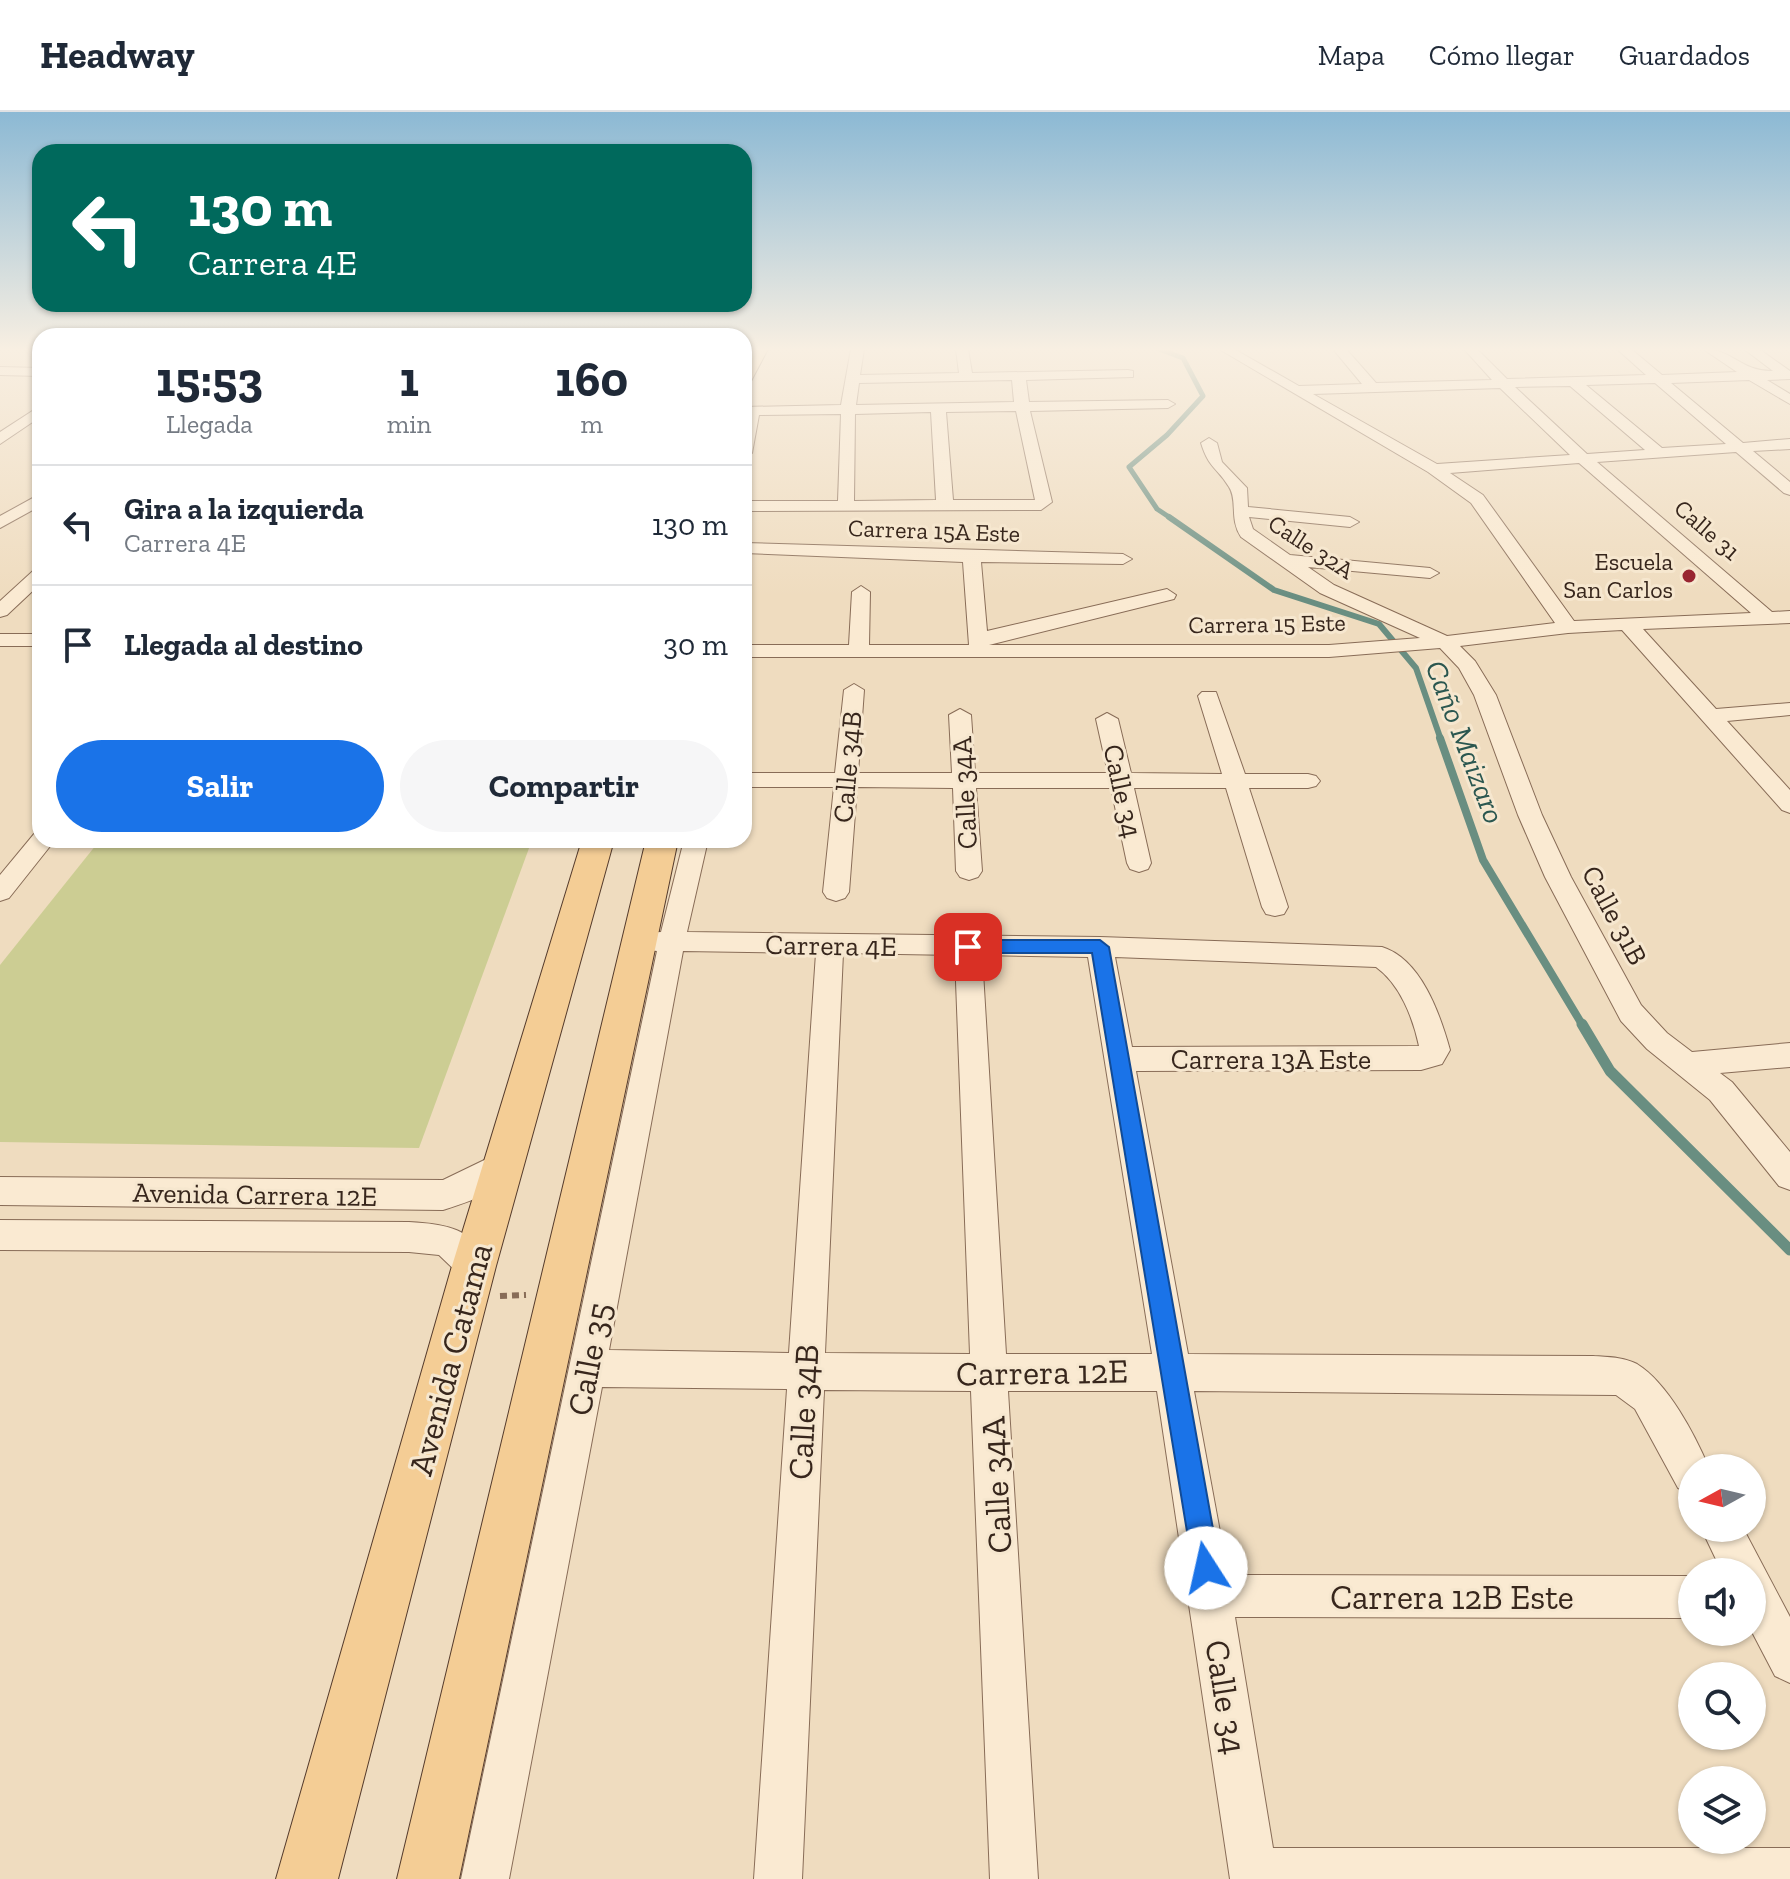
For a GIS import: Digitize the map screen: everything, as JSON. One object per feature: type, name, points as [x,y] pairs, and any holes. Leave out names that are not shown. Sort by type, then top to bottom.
[{"type":"main road","name":"Avenida Catama","points":[[307,1879],[503,1165],[596,848]]},
{"type":"main road","points":[[428,1879],[557,1294],[655,941],[661,848]]},
{"type":"street","points":[[846,506],[848,431]]},
{"type":"street","points":[[940,431],[945,507]]},
{"type":"street","points":[[752,506],[1032,507],[1044,502],[1028,431]]},
{"type":"street","points":[[1368,431],[1434,469],[1477,499],[1568,627]]},
{"type":"street","name":"Calle 31","points":[[1556,431],[1769,619]]},
{"type":"street","points":[[1633,431],[1657,452]]},
{"type":"street","points":[[1720,431],[1789,488]]},
{"type":"street","name":"Calle 32A","points":[[1209,443],[1215,463],[1239,488],[1241,524],[1247,533],[1327,589],[1445,642]]},
{"type":"street","points":[[1434,469],[1790,444]]},
{"type":"street","points":[[0,510],[32,510]]},
{"type":"street","points":[[1241,511],[1350,522]]},
{"type":"street","points":[[0,522],[32,512]]},
{"type":"street","name":"Carrera 15A Este","points":[[752,548],[1123,559]]},
{"type":"street","points":[[972,557],[979,644],[1167,595]]},
{"type":"street","points":[[1285,560],[1430,573]]},
{"type":"street","points":[[0,611],[32,581]]},
{"type":"street","points":[[859,650],[861,592]]},
{"type":"street","name":"Carrera 15 Este","points":[[752,651],[979,644],[1329,651],[1406,646],[1568,627],[1790,617]]},
{"type":"street","points":[[1626,623],[1790,805]]},
{"type":"street","points":[[0,656],[8,640],[32,640]]},
{"type":"street","name":"Calle 31B","points":[[1445,642],[1468,665],[1485,695],[1530,815],[1585,930],[1631,1013],[1657,1041],[1721,1091],[1790,1176]]},
{"type":"street","name":"Calle 34B","points":[[836,892],[854,690]]},
{"type":"street","points":[[1209,696],[1275,907]]},
{"type":"street","points":[[1713,716],[1790,709]]},
{"type":"street","name":"Calle 34A","points":[[960,715],[969,871]]},
{"type":"street","name":"Calle 34","points":[[1107,719],[1139,863]]},
{"type":"street","points":[[752,780],[1308,781]]},
{"type":"street","points":[[0,892],[36,848]]},
{"type":"street","name":"Calle 35","points":[[485,1879],[587,1368],[655,941],[693,848]]},
{"type":"street","name":"Carrera 4E","points":[[655,941],[1100,947],[1382,957],[1402,973],[1433,1039],[1435,1050],[1432,1056],[1421,1058]]},
{"type":"street","name":"Calle 34B","points":[[778,1879],[830,945]]},
{"type":"street","name":"Calle 34A","points":[[968,947],[1014,1879]]},
{"type":"street","name":"Calle 34","points":[[1100,947],[1211,1596],[1254,1875]]},
{"type":"street","points":[[1689,1064],[1790,1055]]},
{"type":"street","name":"Carrera 13A Este","points":[[1120,1059],[1421,1058]]},
{"type":"street","name":"Avenida Carrera 12E","points":[[0,1191],[433,1196],[463,1189],[503,1165]]},
{"type":"street","name":"Avenida Carrera 12E","points":[[0,1235],[409,1237],[447,1240],[471,1282]]},
{"type":"street","name":"Carrera 12E","points":[[587,1368],[805,1373],[1172,1370],[1593,1374],[1623,1377],[1648,1396],[1681,1454]]},
{"type":"street","name":"Carrera 12B Este","points":[[1211,1596],[1678,1597]]},
{"type":"street","points":[[1766,1617],[1790,1661]]},
{"type":"street","points":[[1254,1875],[1790,1872]]},
{"type":"path","points":[[471,1282],[557,1294]]},
{"type":"green space","points":[[94,848],[529,848],[419,1148],[0,1142],[0,965]]},
{"type":"waterway","name":"Caño Maizaro","points":[[1169,517],[1157,509],[1129,467],[1170,431]]},
{"type":"waterway","name":"Caño Maizaro","points":[[1169,517],[1274,590],[1379,624],[1416,668],[1441,740]]},
{"type":"waterway","name":"Caño Maizaro","points":[[1440,738],[1483,860],[1583,1026]]},
{"type":"waterway","name":"Caño Maizaro","points":[[1582,1024],[1610,1071],[1790,1250]]},
{"type":"place","name":"Escuela San Carlos","points":[[1689,576]]},
{"type":"route","points":[[968,947],[1100,947],[1206,1568]]}]
